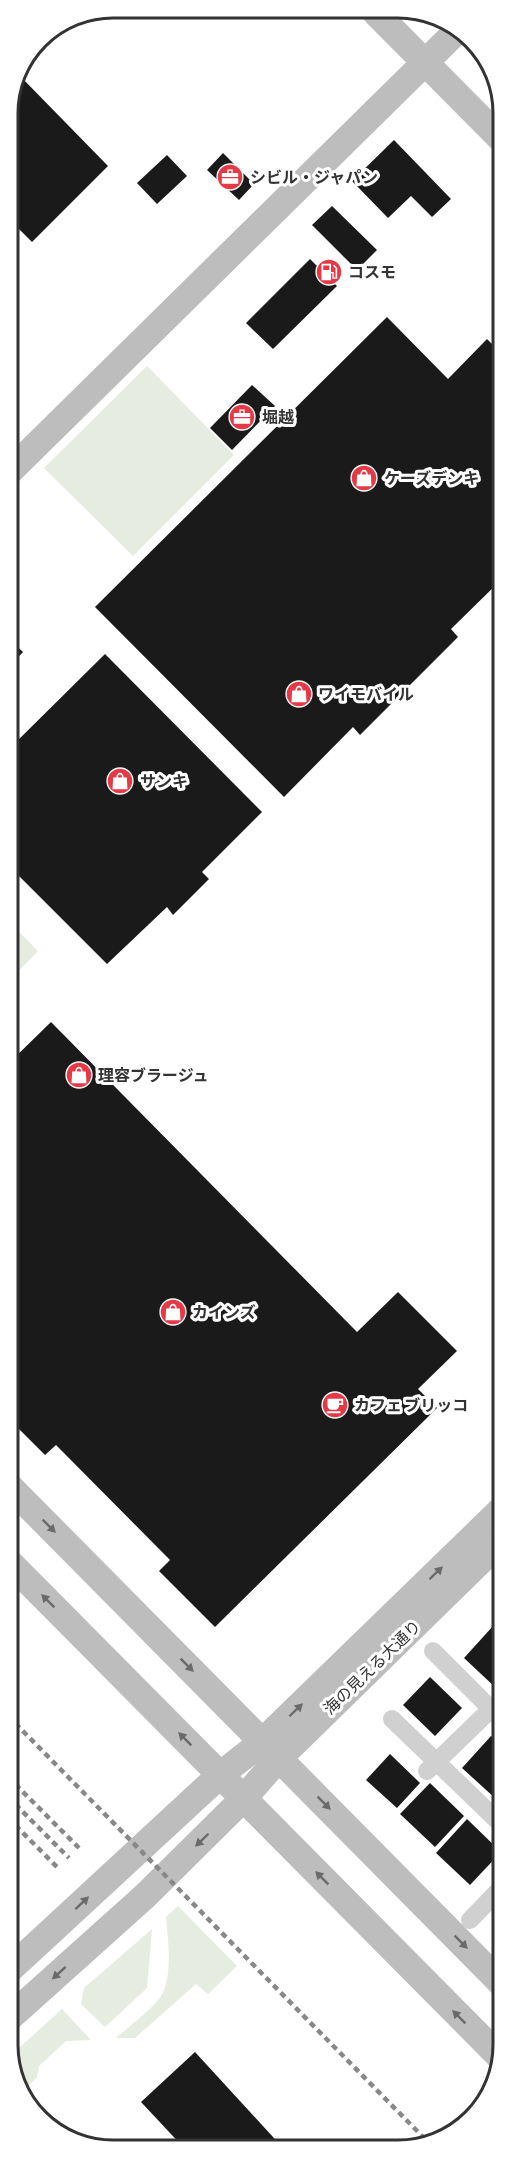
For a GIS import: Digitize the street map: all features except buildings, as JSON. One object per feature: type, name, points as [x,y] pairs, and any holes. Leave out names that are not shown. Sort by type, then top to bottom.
[{"type":"street","points":[[381,18],[493,132]]},
{"type":"street","points":[[18,463],[452,36]]},
{"type":"street","points":[[18,1495],[493,1975]]},
{"type":"street","points":[[18,1962],[220,1775],[271,1750],[493,1518]]},
{"type":"street","name":"海の見える大通り","points":[[18,2010],[145,1896],[243,1799],[271,1750],[493,1548]]},
{"type":"street","points":[[18,1571],[493,2050]]},
{"type":"street","points":[[433,1651],[493,1710]]},
{"type":"street","points":[[432,1766],[493,1717]]},
{"type":"street","points":[[392,1719],[432,1766],[493,1818]]},
{"type":"street","points":[[470,1920],[493,1896]]},
{"type":"shaded area","points":[[147,366],[234,455],[133,556],[44,468]]},
{"type":"shaded area","points":[[18,931],[38,951],[18,972]]},
{"type":"shaded area","points":[[178,1906],[237,1966],[208,1994],[196,1984],[135,2038],[116,2038],[152,2006],[165,1988],[169,1957],[166,1917]]},
{"type":"shaded area","points":[[152,1929],[147,1988],[105,2027],[81,2004],[84,1988]]},
{"type":"shaded area","points":[[62,2009],[91,2040],[66,2041],[39,2066],[37,2077],[28,2086],[23,2076],[18,2049]]},
{"type":"railway","points":[[18,1726],[422,2136]]},
{"type":"railway","points":[[18,1787],[79,1848]]},
{"type":"railway","points":[[18,1807],[69,1858]]},
{"type":"railway","points":[[18,1828],[58,1868]]},
{"type":"place","name":"シビル・ジャパン","points":[[230,177]]},
{"type":"place","name":"コスモ","points":[[329,272]]},
{"type":"place","name":"堀越","points":[[242,417]]},
{"type":"place","name":"ケーズデンキ","points":[[364,478]]},
{"type":"place","name":"ワイモバイル","points":[[299,694]]},
{"type":"place","name":"サンキ","points":[[120,781]]},
{"type":"place","name":"理容ブラージュ","points":[[79,1075]]},
{"type":"place","name":"カインズ","points":[[173,1312]]},
{"type":"place","name":"カフェ ブリッコ","points":[[335,1405]]}]
